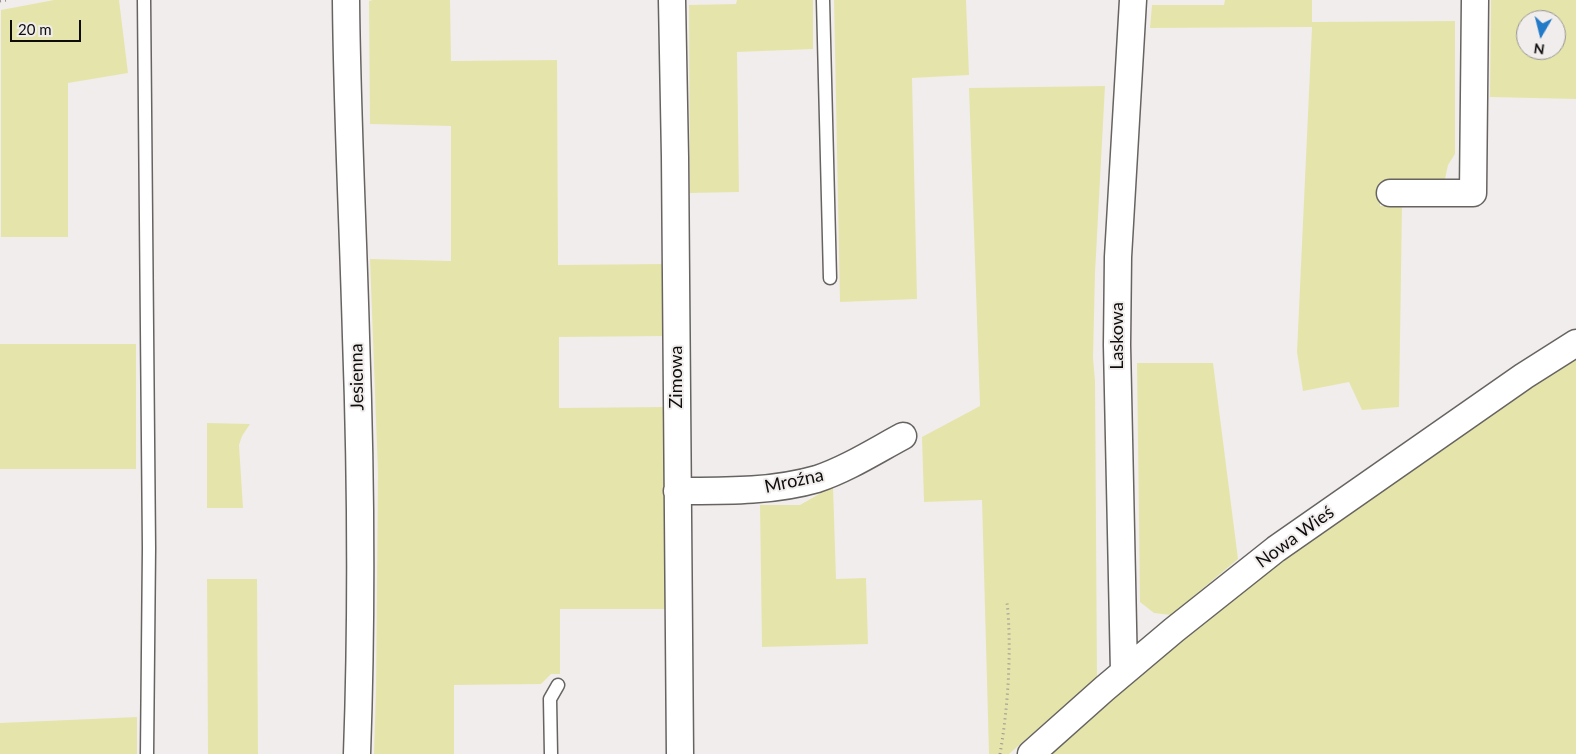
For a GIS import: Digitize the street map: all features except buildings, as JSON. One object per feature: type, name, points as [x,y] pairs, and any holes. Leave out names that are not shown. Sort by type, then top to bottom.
[{"type":"street","name":"Jesienna","points":[[346,0],[347,93],[359,435],[359,691],[357,754]]},
{"type":"street","name":"Zimowa","points":[[672,0],[680,754]]},
{"type":"street","name":"Laskowa","points":[[1124,672],[1117,345],[1118,257],[1133,0]]},
{"type":"street","points":[[1390,192],[1473,193],[1475,0]]},
{"type":"street","name":"Nowa Wieś","points":[[1031,754],[1124,672],[1276,549],[1524,376],[1576,343]]},
{"type":"street","name":"Mroźna","points":[[677,491],[749,490],[798,484],[834,472],[903,436]]},
{"type":"lane","points":[[144,0],[149,538],[148,754]]},
{"type":"lane","points":[[823,0],[830,278]]},
{"type":"lane","points":[[551,754],[550,699],[558,685]]},
{"type":"path","points":[[0,1],[7,0]]},
{"type":"path","points":[[1000,754],[1004,729],[1010,629],[1007,602]]},
{"type":"green space","points":[[54,0],[119,0],[128,73],[68,83],[68,237],[1,237],[1,10]]},
{"type":"green space","points":[[450,0],[451,61],[557,60],[558,265],[665,264],[666,336],[559,337],[559,408],[666,407],[668,609],[560,609],[560,674],[551,674],[541,684],[454,685],[454,754],[374,754],[378,473],[370,259],[451,261],[451,126],[370,124],[369,1]]},
{"type":"green space","points":[[737,0],[813,0],[813,49],[737,52],[739,192],[690,193],[689,5],[736,4]]},
{"type":"green space","points":[[834,0],[966,0],[969,75],[912,78],[917,299],[840,302]]},
{"type":"green space","points":[[1225,0],[1312,0],[1312,22],[1455,21],[1455,154],[1448,165],[1445,179],[1440,183],[1379,183],[1380,206],[1402,205],[1399,407],[1362,410],[1349,382],[1303,391],[1297,352],[1312,27],[1150,28],[1152,5],[1224,5]]},
{"type":"green space","points":[[1491,0],[1576,0],[1576,99],[1490,97]]},
{"type":"green space","points":[[1105,86],[1095,273],[1093,358],[1095,381],[1097,677],[1009,754],[989,754],[982,500],[924,502],[922,437],[980,406],[969,88]]},
{"type":"green space","points":[[0,344],[136,344],[136,469],[0,469]]},
{"type":"green space","points":[[1576,356],[1576,754],[1048,754],[1202,620],[1308,539]]},
{"type":"green space","points":[[1137,363],[1213,363],[1238,559],[1171,615],[1154,613],[1140,602]]},
{"type":"green space","points":[[207,423],[250,424],[242,436],[239,445],[243,508],[207,508]]},
{"type":"green space","points":[[833,486],[836,579],[866,578],[868,644],[762,647],[760,505],[800,505]]},
{"type":"green space","points":[[207,579],[257,579],[258,754],[208,754]]},
{"type":"green space","points":[[137,717],[137,754],[0,754],[0,723]]}]
